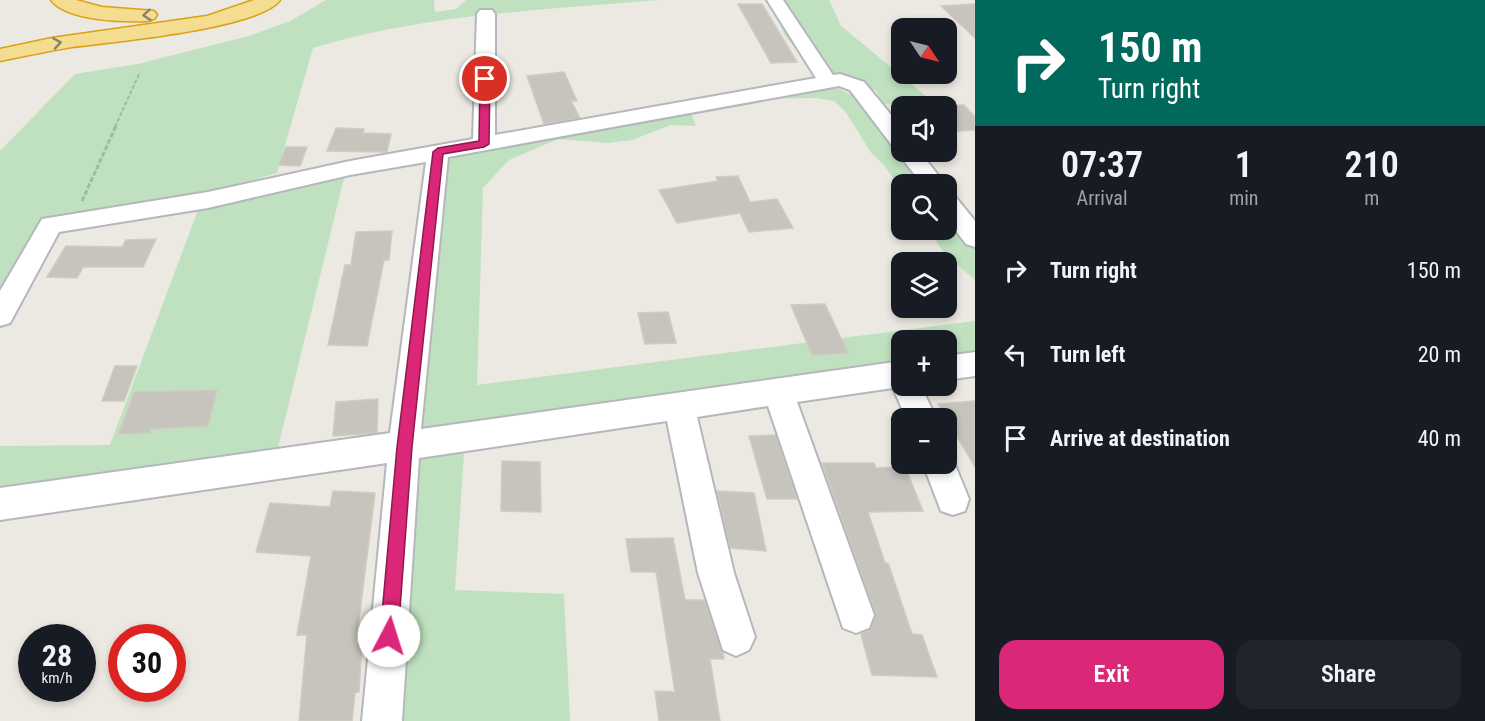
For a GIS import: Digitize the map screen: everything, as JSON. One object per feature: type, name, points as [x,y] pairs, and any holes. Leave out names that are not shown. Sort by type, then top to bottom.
[{"type":"highway","points":[[61,0],[71,6],[102,14],[133,16],[181,12],[225,0]]},
{"type":"highway","points":[[0,55],[56,43],[188,25],[229,15],[270,0]]},
{"type":"street","points":[[776,0],[827,81]]},
{"type":"street","points":[[484,144],[486,14]]},
{"type":"street","points":[[0,315],[51,225],[208,200],[350,168],[827,81],[840,80],[857,86],[891,129]]},
{"type":"street","points":[[382,721],[404,447],[438,152]]},
{"type":"street","points":[[916,162],[926,174]]},
{"type":"street","points":[[957,215],[975,238]]},
{"type":"street","points":[[957,366],[975,364]]},
{"type":"street","points":[[0,504],[891,376]]},
{"type":"street","points":[[778,392],[856,615]]},
{"type":"street","points":[[680,406],[716,573],[736,637]]},
{"type":"street","points":[[943,474],[954,499]]},
{"type":"path","points":[[51,225],[78,209],[140,72]]},
{"type":"green space","points":[[326,0],[434,0],[435,12],[456,9],[466,0],[659,0],[484,15],[398,28],[313,48],[277,173],[205,194],[96,209],[45,219],[0,299],[0,151],[75,74],[138,64],[249,36],[290,21]]},
{"type":"green space","points":[[770,0],[829,0],[841,26],[891,67],[891,84],[911,84],[926,96],[891,96],[891,104],[883,104],[876,91],[839,74],[817,75],[784,34]]},
{"type":"green space","points":[[835,87],[852,95],[891,144],[891,162],[905,162],[915,174],[891,175],[872,154],[845,111],[834,101],[817,98],[754,99]]},
{"type":"green space","points":[[691,113],[696,126],[671,125],[632,140],[608,143],[558,139],[509,160],[483,188],[477,385],[891,332],[891,368],[419,432],[446,156]]},
{"type":"green space","points":[[345,174],[276,456],[0,496],[0,446],[110,445],[200,205]]},
{"type":"green space","points":[[957,227],[975,250],[975,280],[957,264],[957,252],[943,252],[936,240],[957,240]]},
{"type":"green space","points":[[975,321],[975,357],[957,360],[957,330],[905,330]]},
{"type":"green space","points":[[465,438],[455,590],[564,594],[570,721],[382,721],[404,447]]},
{"type":"building","points":[[738,4],[762,4],[797,62],[771,63]]},
{"type":"building","points":[[975,4],[975,38],[957,21],[957,18],[954,18],[941,6]]},
{"type":"building","points":[[564,72],[577,101],[571,101],[580,118],[544,124],[527,76]]},
{"type":"building","points":[[957,105],[964,105],[975,117],[975,130],[957,131]]},
{"type":"building","points":[[336,128],[364,129],[363,133],[391,134],[387,152],[327,151]]},
{"type":"building","points":[[286,147],[307,147],[300,166],[279,165]]},
{"type":"building","points":[[738,176],[750,202],[777,199],[793,228],[749,232],[740,213],[677,223],[659,190],[718,181],[716,177]]},
{"type":"building","points":[[392,231],[389,260],[384,260],[367,346],[328,345],[345,265],[351,265],[356,232]]},
{"type":"building","points":[[156,239],[143,267],[83,267],[77,278],[47,277],[66,246],[122,247],[126,240]]},
{"type":"building","points":[[825,304],[848,353],[812,355],[791,305]]},
{"type":"building","points":[[668,312],[676,343],[645,344],[638,313]]},
{"type":"building","points":[[115,366],[137,366],[124,401],[102,401]]},
{"type":"building","points":[[217,390],[208,426],[151,429],[150,433],[119,434],[134,392]]},
{"type":"building","points":[[378,399],[377,433],[333,436],[336,402]]},
{"type":"building","points":[[975,401],[975,467],[957,436],[957,408],[940,408],[938,404]]},
{"type":"building","points":[[776,435],[797,499],[767,499],[749,436]]},
{"type":"building","points":[[502,461],[540,462],[541,512],[501,511]]},
{"type":"building","points":[[822,463],[874,463],[876,468],[891,467],[891,474],[908,474],[923,511],[868,512],[912,634],[922,635],[937,677],[872,675],[861,634],[871,629],[876,614]]},
{"type":"building","points":[[333,491],[375,493],[356,643],[362,643],[359,692],[355,693],[352,721],[299,721],[307,635],[297,635],[311,556],[256,552],[270,503],[330,507]]},
{"type":"building","points":[[717,491],[754,493],[766,551],[730,548]]},
{"type":"building","points":[[673,538],[685,600],[704,600],[723,652],[724,659],[710,659],[720,721],[659,721],[655,691],[675,692],[656,572],[631,572],[626,539]]},
{"type":"route","points":[[389,636],[404,447],[438,152],[484,144],[485,79]]}]
